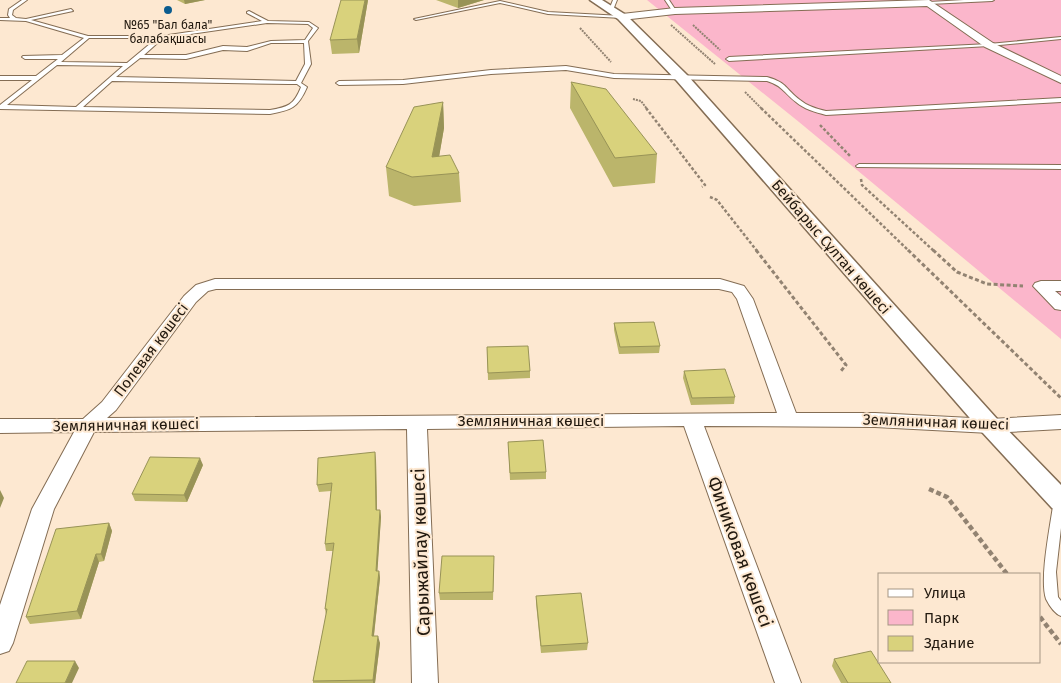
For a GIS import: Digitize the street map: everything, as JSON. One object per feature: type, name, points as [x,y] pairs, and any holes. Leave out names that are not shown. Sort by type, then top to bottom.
[{"type":"street","name":"Бейбарыс Сұлтан көшесі","points":[[594,0],[616,9],[682,78],[990,426],[1060,500]]},
{"type":"street","points":[[616,9],[658,13],[929,3],[989,45],[1061,80]]},
{"type":"street","name":"Полевая көшесі","points":[[0,642],[42,509],[88,425],[109,406],[190,299],[202,288],[215,284],[720,284],[738,289],[746,299],[789,419]]},
{"type":"street","points":[[1041,286],[1061,286]]},
{"type":"street","points":[[1041,286],[1061,305]]},
{"type":"street","name":"Земляничная көшесі","points":[[0,426],[789,419],[875,420],[990,426],[1061,422]]},
{"type":"street","name":"Сарыжайлау көшесі","points":[[417,421],[425,683]]},
{"type":"street","name":"Финиковая көшесі","points":[[692,421],[788,683]]},
{"type":"lane","points":[[15,20],[10,15],[11,9],[25,0]]},
{"type":"lane","points":[[667,0],[675,11]]},
{"type":"lane","points":[[929,3],[992,0]]},
{"type":"lane","points":[[416,19],[500,2],[548,13],[616,9]]},
{"type":"lane","points":[[0,19],[26,20],[71,10]]},
{"type":"lane","points":[[249,12],[267,22]]},
{"type":"lane","points":[[26,20],[88,37],[162,37],[267,22],[314,25],[316,28],[306,41],[308,64],[298,83]]},
{"type":"lane","points":[[0,107],[88,37]]},
{"type":"lane","points":[[77,108],[162,37]]},
{"type":"lane","points":[[729,58],[989,45],[1061,38]]},
{"type":"lane","points":[[138,56],[186,57],[223,48],[247,49],[271,42],[306,41]]},
{"type":"lane","points":[[25,57],[63,57]]},
{"type":"lane","points":[[55,64],[127,65]]},
{"type":"lane","points":[[339,83],[403,82],[491,72],[566,68],[614,76],[767,79],[780,83],[787,88],[793,98],[808,108],[826,113],[1061,100]]},
{"type":"lane","points":[[0,78],[37,78]]},
{"type":"lane","points":[[0,107],[270,112],[287,109],[298,102],[304,87],[298,83],[111,79]]},
{"type":"lane","points":[[859,166],[1061,167]]},
{"type":"lane","points":[[1060,500],[1050,572],[1052,598],[1061,611]]},
{"type":"path","points":[[675,11],[704,34],[729,58]]},
{"type":"path","points":[[658,13],[731,78],[1061,398]]},
{"type":"path","points":[[577,24],[611,62],[605,64]]},
{"type":"path","points":[[633,99],[641,101],[705,185],[702,187]]},
{"type":"path","points":[[808,108],[823,129],[859,166],[862,185],[957,272],[987,284],[1041,286]]},
{"type":"path","points":[[710,197],[717,200],[846,365],[840,372]]},
{"type":"path","points":[[929,489],[947,497],[1006,573]]},
{"type":"path","points":[[1041,618],[1061,644]]},
{"type":"green space","points":[[647,0],[1061,0],[1061,339],[799,122]]},
{"type":"building","points":[[341,0],[365,0],[357,39],[330,40]]},
{"type":"building","points":[[571,82],[606,89],[657,154],[615,158]]},
{"type":"building","points":[[443,102],[432,157],[450,155],[459,173],[412,177],[386,167],[414,107]]},
{"type":"building","points":[[654,322],[660,346],[620,347],[614,323]]},
{"type":"building","points":[[528,346],[530,371],[488,373],[487,347]]},
{"type":"building","points":[[725,369],[735,397],[692,398],[684,371]]},
{"type":"building","points":[[543,440],[546,472],[510,473],[508,442]]},
{"type":"building","points":[[375,452],[376,510],[380,510],[376,571],[379,571],[372,636],[378,636],[373,680],[313,681],[327,609],[325,609],[334,543],[325,544],[332,483],[317,485],[318,458]]},
{"type":"building","points":[[150,457],[200,458],[184,495],[132,494]]},
{"type":"building","points":[[109,523],[101,554],[96,554],[77,611],[26,617],[56,529]]},
{"type":"building","points":[[442,556],[494,556],[493,592],[439,593]]},
{"type":"building","points":[[581,593],[588,643],[541,646],[536,596]]},
{"type":"building","points":[[871,651],[891,683],[848,683],[834,659]]},
{"type":"building","points":[[27,661],[75,661],[65,683],[16,683]]},
{"type":"place","name":"№65 \"Бал бала\" балабақшасы","points":[[168,10]]}]
